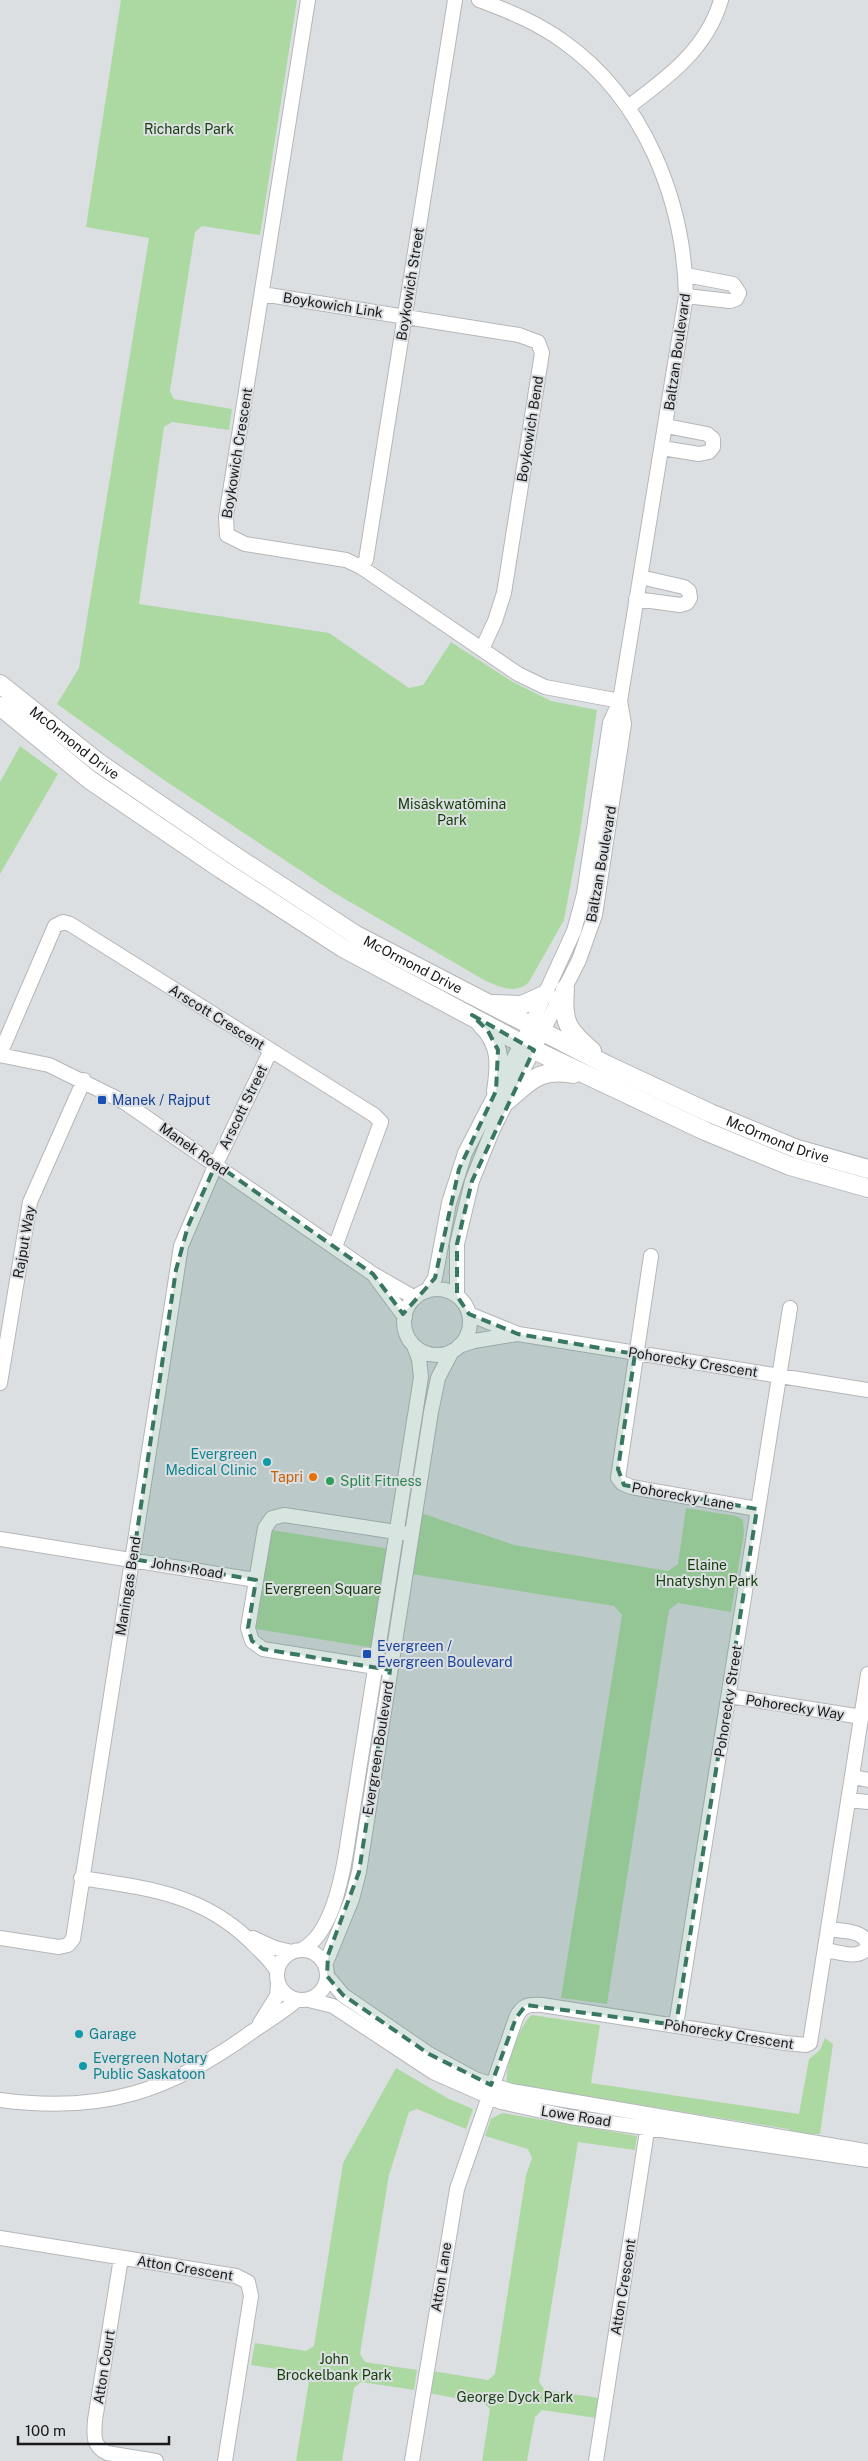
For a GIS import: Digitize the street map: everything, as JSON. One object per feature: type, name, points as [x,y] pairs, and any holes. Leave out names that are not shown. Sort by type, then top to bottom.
[{"type":"main road","name":"McOrmond Drive","points":[[0,684],[99,763],[356,936],[489,1003],[536,1030],[710,1113],[797,1149],[868,1169]]},
{"type":"main road","name":"McOrmond Drive","points":[[0,706],[90,780],[221,869],[343,948],[589,1077],[790,1166],[868,1188]]},
{"type":"main road","points":[[565,989],[564,1014],[568,1028],[607,1065]]},
{"type":"main road","points":[[489,1003],[522,1005],[546,994]]},
{"type":"main road","points":[[472,1015],[488,1031],[498,1050],[502,1096],[543,1074],[560,1072],[589,1077]]},
{"type":"street","name":"Boykowich Crescent","points":[[308,0],[226,517],[227,535],[245,544],[346,560],[361,566],[518,674],[545,687],[620,701]]},
{"type":"street","name":"Boykowich Street","points":[[361,566],[366,560],[455,0]]},
{"type":"street","name":"Baltzan Boulevard","points":[[479,0],[526,20],[565,43],[600,74],[628,108],[654,150],[663,173],[680,238],[686,274],[686,296],[666,426],[620,701],[610,723],[579,912],[569,947],[546,994],[536,1030]]},
{"type":"street","points":[[628,108],[684,63],[711,25],[722,0]]},
{"type":"street","points":[[686,274],[734,284],[739,293],[736,299],[730,301],[686,296]]},
{"type":"street","name":"Boykowich Link","points":[[262,294],[405,316]]},
{"type":"street","name":"Boykowich Bend","points":[[405,316],[520,335],[538,342],[542,353],[504,593],[495,621],[482,649]]},
{"type":"street","points":[[662,448],[702,454],[709,452],[713,446],[712,439],[707,434],[666,426]]},
{"type":"street","points":[[636,599],[680,605],[686,603],[690,598],[689,591],[684,587],[640,577]]},
{"type":"street","name":"Baltzan Boulevard","points":[[528,1046],[536,1030],[565,989],[587,938],[599,894],[624,724],[620,701]]},
{"type":"street","name":"Arscott Crescent","points":[[0,1054],[55,926],[63,922],[70,924],[374,1115],[381,1122],[335,1247]]},
{"type":"street","points":[[427,1291],[448,1291],[457,1296],[469,1314],[468,1331],[456,1349],[432,1355],[414,1346],[405,1327],[405,1317],[415,1298],[427,1291],[436,1278],[445,1219],[459,1169],[502,1096],[528,1046]]},
{"type":"street","name":"Arscott Street","points":[[216,1164],[270,1050]]},
{"type":"street","name":"Manek Road","points":[[0,1054],[49,1065],[84,1080],[124,1102],[373,1274],[415,1298]]},
{"type":"street","name":"Rajput Way","points":[[0,1383],[30,1202],[84,1080]]},
{"type":"street","points":[[457,1296],[457,1244],[466,1203],[502,1096]]},
{"type":"street","name":"Maningas Bend","points":[[0,1938],[58,1947],[68,1945],[73,1939],[176,1270],[188,1226],[216,1164]]},
{"type":"street","points":[[635,1354],[651,1256]]},
{"type":"street","name":"Manek Road","points":[[373,1274],[405,1317]]},
{"type":"street","name":"Pohorecky Street","points":[[676,2026],[790,1308]]},
{"type":"street","name":"Pohorecky Crescent","points":[[469,1314],[518,1334],[868,1390]]},
{"type":"street","name":"Pohorecky Crescent","points":[[456,1349],[474,1341],[518,1334]]},
{"type":"street","name":"Evergreen Boulevard","points":[[296,1951],[311,1945],[319,1934],[342,1876],[421,1377],[419,1359],[414,1346]]},
{"type":"street","name":"Evergreen Boulevard","points":[[326,1971],[352,1898],[359,1872],[411,1535],[438,1378],[456,1349]]},
{"type":"street","name":"Pohorecky Lane","points":[[635,1354],[618,1469],[620,1482],[626,1486],[640,1489],[757,1509]]},
{"type":"street","points":[[390,1670],[263,1649],[256,1646],[252,1641],[248,1628],[265,1528],[272,1518],[277,1516],[411,1535]]},
{"type":"street","name":"Johns Road","points":[[0,1539],[256,1580]]},
{"type":"street","name":"Pohorecky Crescent","points":[[489,2090],[516,2018],[526,2005],[542,2005],[785,2043],[809,2044],[814,2031],[868,1674]]},
{"type":"street","name":"Pohorecky Way","points":[[729,1696],[862,1717]]},
{"type":"street","points":[[853,1777],[868,1780]]},
{"type":"street","points":[[849,1800],[868,1802]]},
{"type":"street","points":[[81,1878],[172,1894],[216,1914],[243,1934],[265,1954],[282,1991],[303,2000]]},
{"type":"street","points":[[826,1950],[857,1955],[864,1953],[868,1945],[866,1939],[860,1934],[828,1930]]},
{"type":"street","points":[[0,2100],[59,2105],[113,2100],[140,2093],[200,2067],[303,2000],[322,1991],[326,1971],[315,1954],[275,1948],[243,1934]]},
{"type":"street","points":[[254,2031],[277,1996],[277,1977],[280,1963],[296,1951]]},
{"type":"street","name":"Lowe Road","points":[[326,1971],[344,1995],[429,2054],[489,2090]]},
{"type":"street","name":"Lowe Road","points":[[303,2000],[333,2006],[430,2071],[489,2090],[511,2091],[649,2120],[868,2160]]},
{"type":"street","name":"Atton Lane","points":[[412,2461],[452,2208],[489,2090]]},
{"type":"street","name":"Lowe Road","points":[[649,2120],[868,2151]]},
{"type":"street","name":"Atton Crescent","points":[[596,2461],[649,2120]]},
{"type":"street","name":"Atton Crescent","points":[[0,2238],[236,2276],[248,2282],[251,2296],[224,2461]]},
{"type":"street","name":"Atton Court","points":[[121,2258],[95,2420],[95,2441],[101,2450],[107,2453],[156,2461]]},
{"type":"highlighted area","points":[[472,1015],[534,1050],[472,1181],[457,1244],[457,1296],[469,1314],[518,1334],[635,1354],[618,1469],[624,1485],[757,1509],[676,2025],[526,2005],[516,2018],[491,2085],[429,2054],[343,1995],[327,1976],[328,1955],[359,1872],[390,1670],[263,1649],[252,1641],[248,1628],[256,1580],[133,1559],[176,1270],[188,1226],[216,1164],[373,1274],[403,1314],[435,1278],[459,1169],[496,1091],[498,1050],[488,1031]]},
{"type":"green space","name":"Misâskwatômina Park","points":[[121,0],[297,0],[260,235],[202,226],[195,232],[170,391],[174,399],[232,409],[229,430],[172,422],[164,427],[139,604],[329,633],[409,688],[423,685],[451,642],[511,681],[551,701],[597,710],[580,833],[564,920],[529,982],[524,986],[513,989],[501,987],[484,980],[333,892],[161,778],[57,704],[79,668],[149,238],[86,227]]},
{"type":"green space","points":[[20,746],[58,774],[0,874],[0,782]]},
{"type":"green space","name":"Elaine Hnatyshyn Park","points":[[686,1508],[736,1516],[743,1520],[744,1533],[731,1612],[678,1603],[669,1610],[607,2004],[561,1998],[622,1615],[614,1606],[411,1574],[421,1513],[514,1545],[668,1571],[678,1564]]},
{"type":"green space","name":"Evergreen Square","points":[[272,1530],[390,1549],[374,1648],[256,1629]]},
{"type":"green space","points":[[532,2015],[600,2025],[591,2083],[799,2114],[809,2059],[820,2050],[825,2038],[833,2044],[820,2134],[798,2134],[788,2129],[510,2084],[507,2081],[507,2075],[511,2056],[518,2035]]},
{"type":"green space","name":"John Brockelbank Park","points":[[396,2068],[449,2099],[473,2109],[466,2129],[417,2109],[409,2112],[389,2175],[360,2354],[365,2362],[417,2370],[414,2390],[361,2382],[354,2388],[342,2461],[296,2461],[309,2381],[303,2373],[251,2365],[255,2343],[306,2351],[314,2346],[343,2163]]},
{"type":"green space","name":"George Dyck Park","points":[[502,2113],[637,2136],[635,2150],[578,2142],[539,2382],[545,2390],[606,2399],[603,2419],[542,2410],[535,2417],[527,2461],[482,2461],[490,2409],[484,2403],[422,2392],[426,2370],[488,2380],[495,2374],[526,2175],[532,2158],[528,2149],[485,2136],[491,2119]]},
{"type":"place","name":"Manek / Rajput","points":[[102,1100]]},
{"type":"place","name":"Evergreen Medical Clinic","points":[[267,1462]]},
{"type":"place","name":"Tapri","points":[[313,1477]]},
{"type":"place","name":"Split Fitness","points":[[330,1481]]},
{"type":"place","name":"Evergreen / Evergreen Boulevard","points":[[367,1654]]},
{"type":"place","name":"Garage","points":[[79,2034]]},
{"type":"place","name":"Evergreen Notary Public Saskatoon","points":[[83,2066]]},
{"type":"park label","name":"Richards Park","points":[[189,129]]}]
